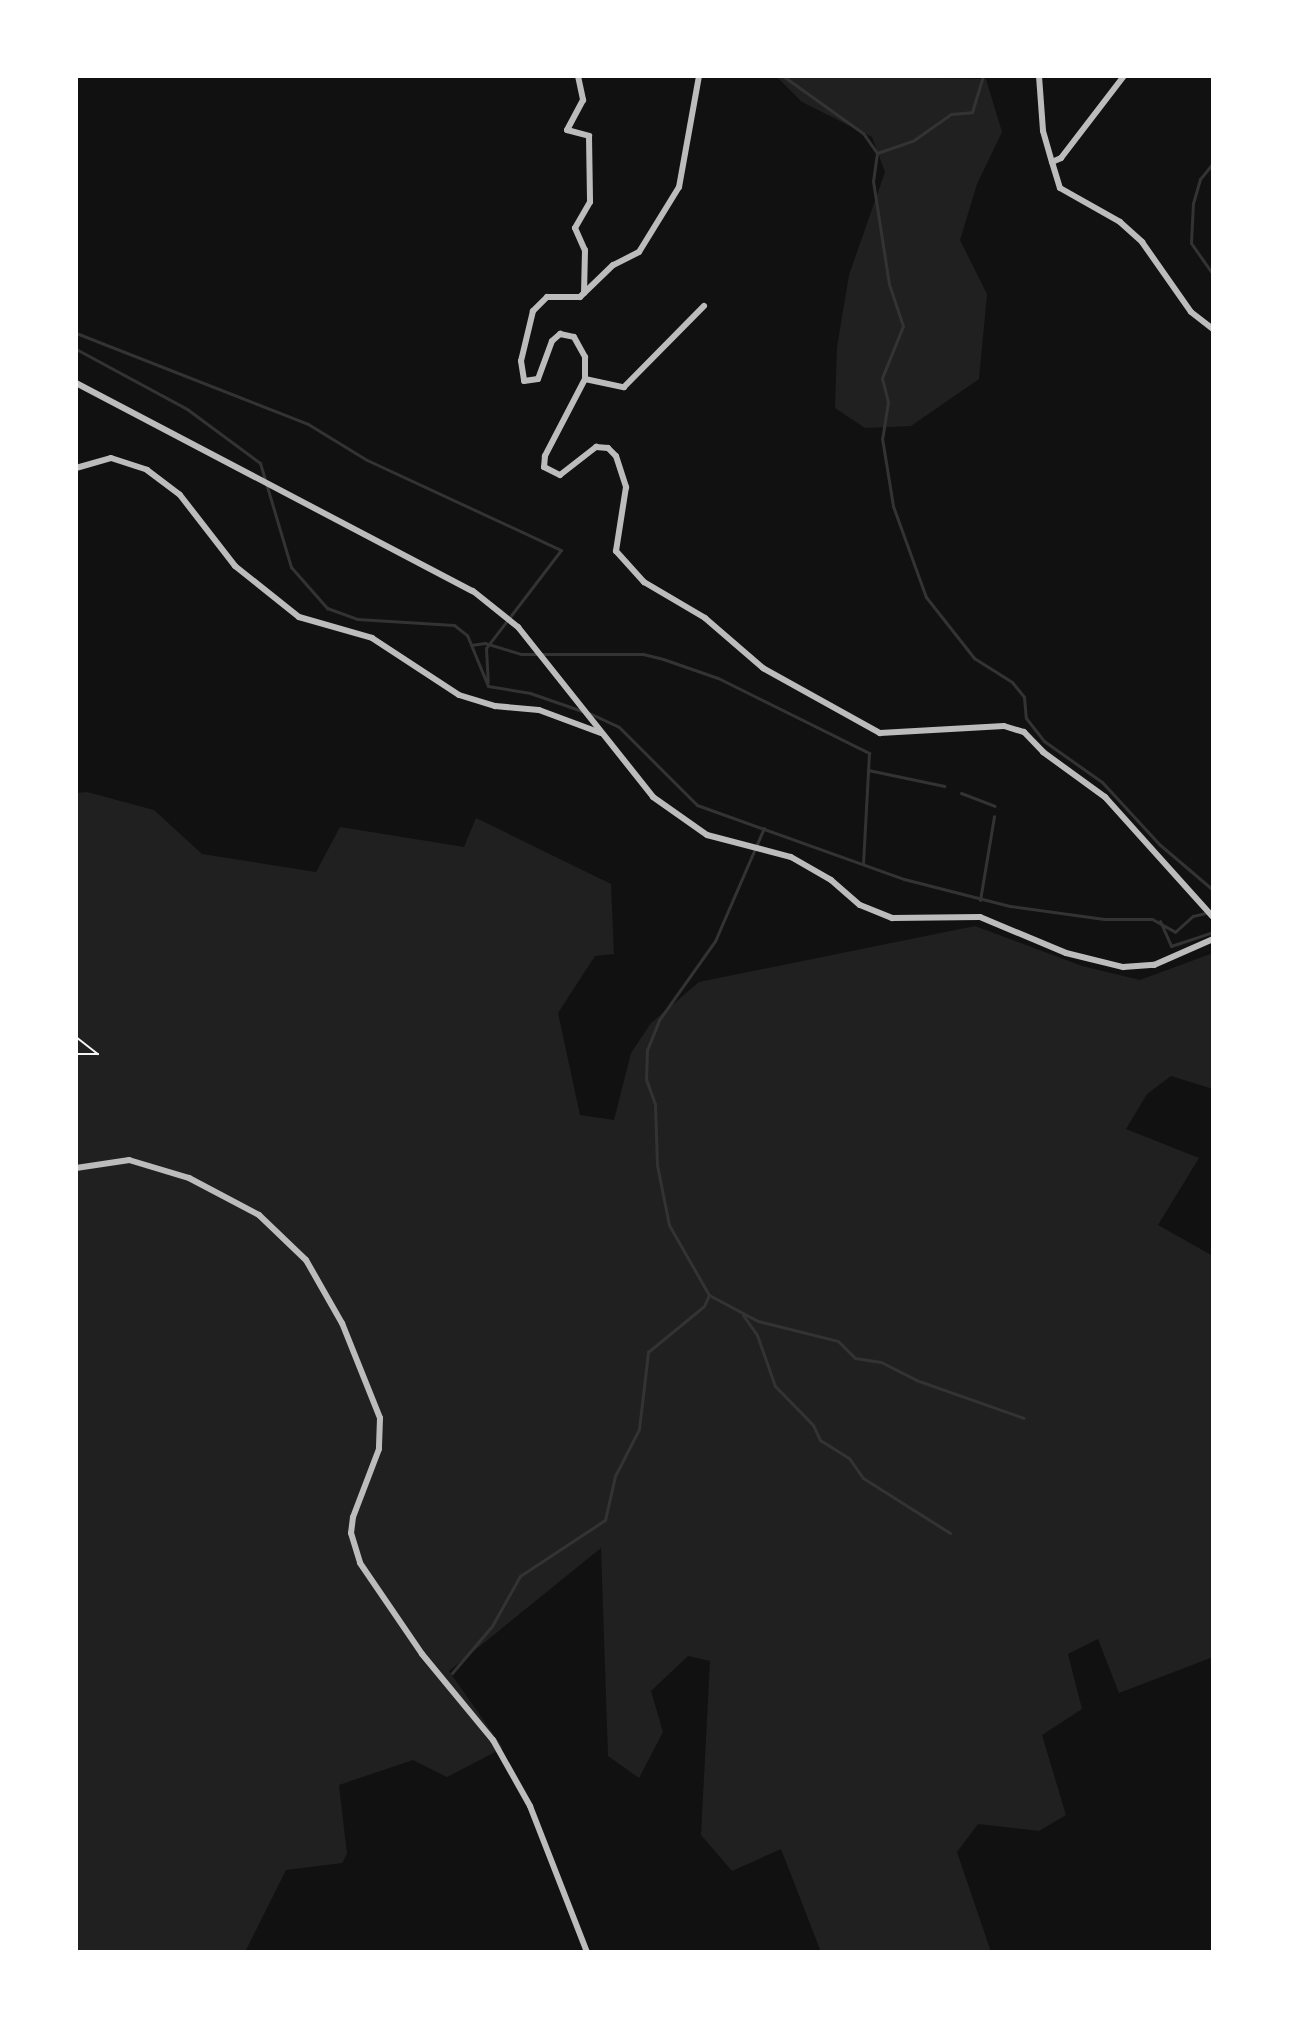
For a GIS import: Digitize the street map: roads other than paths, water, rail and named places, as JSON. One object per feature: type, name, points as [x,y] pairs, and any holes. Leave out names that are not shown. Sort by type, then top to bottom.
[{"type":"street","points":[[578,76],[583,100],[567,130],[589,136],[590,202],[575,228],[585,250],[584,293]]},
{"type":"street","points":[[699,76],[676,195],[659,213],[639,252],[613,265],[575,299],[547,297],[537,304],[520,371],[524,381],[538,379],[552,341],[567,334],[579,343],[585,357],[585,379],[545,456],[544,467],[560,475],[596,447],[612,451],[626,496],[616,551],[635,574],[705,618],[763,668],[880,733],[1004,726],[1024,732],[1043,752],[1105,797],[1213,917]]},
{"type":"street","points":[[1039,76],[1043,131],[1060,188],[1120,222],[1142,242],[1191,312],[1213,329]]},
{"type":"street","points":[[1052,162],[1061,158],[1124,76]]},
{"type":"street","points":[[585,379],[624,387],[704,306]]},
{"type":"street","points":[[76,383],[473,591],[518,627],[653,797],[678,817],[727,842],[791,857],[831,880],[860,905],[892,918],[980,917],[1066,953],[1123,967],[1154,965],[1213,939]]},
{"type":"street","points":[[76,468],[111,458],[147,470],[180,495],[235,566],[299,617],[372,638],[459,695],[495,706],[539,710],[604,734]]},
{"type":"street","points":[[76,1168],[129,1160],[189,1178],[259,1215],[306,1260],[342,1323],[380,1418],[379,1449],[352,1525],[360,1563],[422,1654],[493,1740],[530,1806],[587,1952]]},
{"type":"waterway","points":[[783,76],[863,133],[877,153],[873,181],[889,284],[903,326],[882,378],[888,402],[882,438],[893,506],[926,597],[974,658],[1012,682],[1024,697],[1026,718],[1044,741],[1102,782],[1159,844],[1213,890]]},
{"type":"waterway","points":[[877,153],[914,140],[951,114],[972,112],[983,76]]},
{"type":"waterway","points":[[1213,163],[1200,179],[1193,203],[1191,243],[1213,275]]},
{"type":"waterway","points":[[76,333],[308,424],[367,460],[561,550],[486,648],[488,682]]},
{"type":"waterway","points":[[76,349],[187,409],[260,463],[291,567],[327,608],[357,619],[454,625],[467,635],[488,686],[530,693],[582,711]]},
{"type":"waterway","points":[[471,645],[485,643],[521,654],[643,654],[663,659],[718,678],[869,753],[863,863]]},
{"type":"waterway","points":[[589,713],[619,727],[697,805],[904,879],[1010,906],[1104,919],[1152,919],[1175,932],[1193,916],[1213,911]]},
{"type":"waterway","points":[[868,770],[944,786]]},
{"type":"waterway","points":[[961,793],[995,806]]},
{"type":"waterway","points":[[980,900],[994,816]]},
{"type":"waterway","points":[[452,1673],[492,1626],[520,1576],[605,1520],[615,1476],[639,1429],[648,1352],[704,1306],[709,1295],[669,1225],[657,1165],[655,1104],[646,1079],[647,1050],[659,1020],[715,941],[764,828]]},
{"type":"waterway","points":[[1160,921],[1171,946],[1213,932]]},
{"type":"waterway","points":[[709,1295],[758,1321],[838,1341],[855,1358],[881,1362],[916,1380],[1024,1418]]},
{"type":"waterway","points":[[743,1315],[757,1335],[775,1386],[813,1425],[820,1440],[849,1458],[863,1478],[950,1533]]}]
